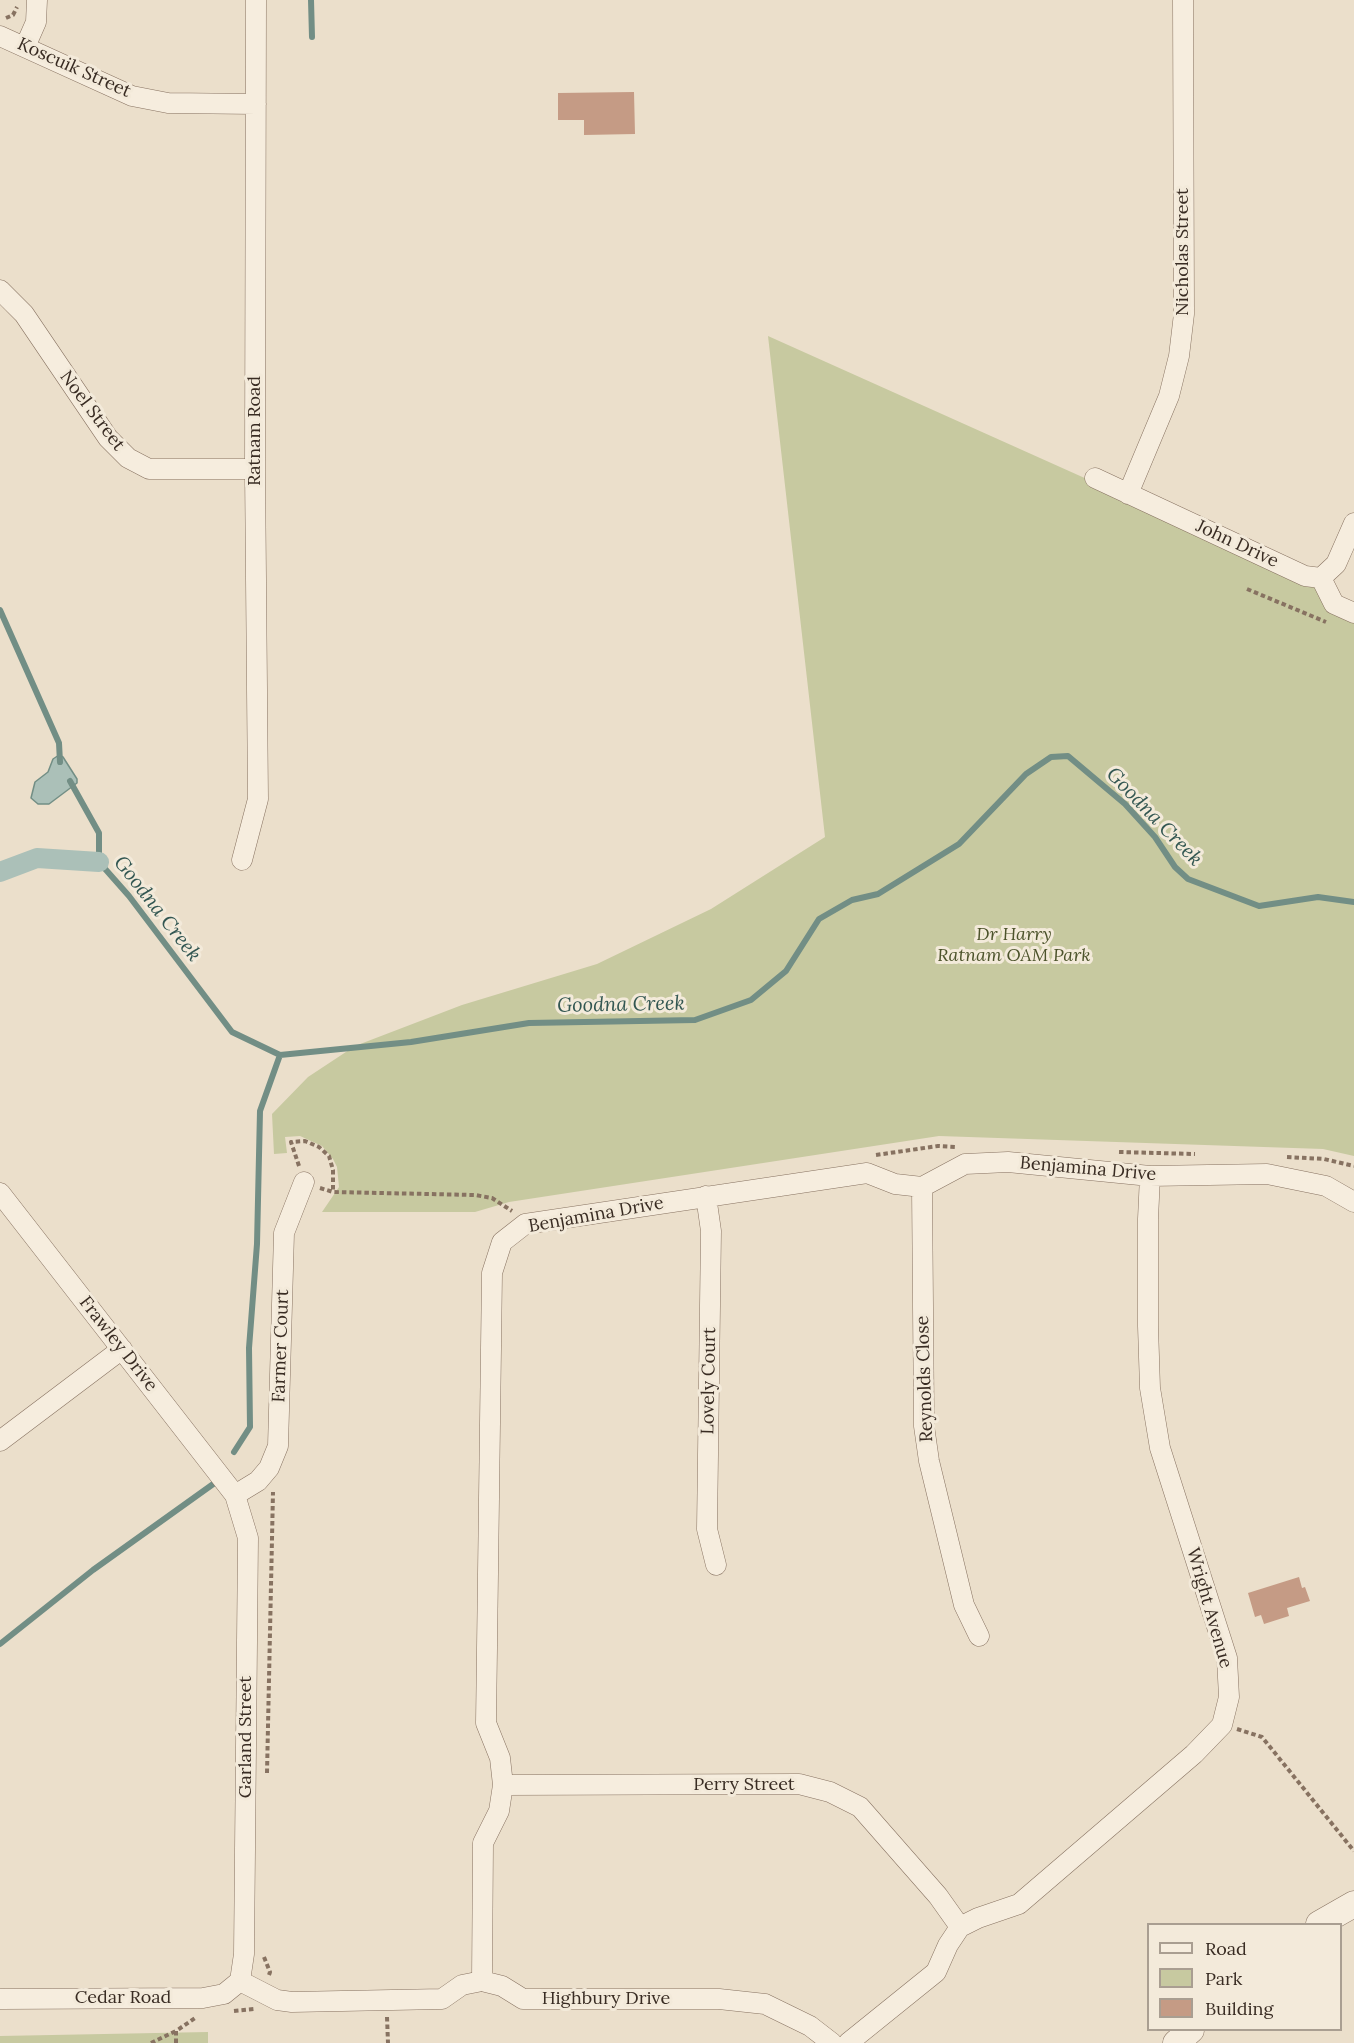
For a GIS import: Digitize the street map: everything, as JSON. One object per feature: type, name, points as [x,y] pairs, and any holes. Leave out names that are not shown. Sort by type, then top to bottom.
[{"type":"street","points":[[25,47],[36,22],[36,0]]},
{"type":"street","name":"Ratnam Road","points":[[242,860],[258,799],[255,469],[256,0]]},
{"type":"street","name":"Nicholas Street","points":[[1128,494],[1170,396],[1179,356],[1184,314],[1183,0]]},
{"type":"street","name":"Koscuik Street","points":[[0,36],[132,96],[168,103],[256,104]]},
{"type":"street","name":"Noel Street","points":[[0,290],[24,314],[108,438],[128,458],[149,469],[255,469]]},
{"type":"street","name":"John Drive","points":[[1095,478],[1305,576],[1321,578]]},
{"type":"street","points":[[1354,523],[1336,564],[1321,578],[1334,604],[1354,613]]},
{"type":"street","name":"Benjamina Drive","points":[[482,1981],[483,1843],[499,1811],[503,1785],[500,1758],[486,1723],[492,1273],[502,1242],[525,1224],[867,1173],[895,1184],[922,1187],[965,1164],[1008,1162],[1150,1176],[1267,1174],[1326,1186],[1354,1202]]},
{"type":"street","name":"Wright Avenue","points":[[960,1927],[978,1918],[1019,1904],[1194,1754],[1222,1725],[1230,1697],[1227,1658],[1160,1448],[1150,1388],[1148,1326],[1150,1176]]},
{"type":"street","name":"Farmer Court","points":[[235,1495],[258,1481],[269,1468],[278,1446],[284,1233],[304,1182]]},
{"type":"street","name":"Reynolds Close","points":[[922,1187],[924,1426],[929,1461],[964,1605],[980,1636]]},
{"type":"street","name":"Frawley Drive","points":[[0,1193],[235,1495]]},
{"type":"street","name":"Lovely Court","points":[[706,1196],[711,1231],[707,1529],[716,1565]]},
{"type":"street","points":[[0,1441],[122,1349]]},
{"type":"street","name":"Garland Street","points":[[235,1495],[248,1538],[244,1954],[240,1981]]},
{"type":"street","name":"Perry Street","points":[[503,1785],[799,1784],[830,1791],[860,1807],[938,1896],[960,1927]]},
{"type":"street","points":[[1321,1923],[1354,1904]]},
{"type":"street","points":[[848,2043],[936,1972],[948,1945],[960,1927]]},
{"type":"street","points":[[240,1981],[277,2000],[292,2002],[442,1999],[462,1985],[482,1981]]},
{"type":"street","name":"Cedar Road","points":[[0,1999],[203,1998],[224,1994],[240,1981]]},
{"type":"street","name":"Highbury Drive","points":[[482,1981],[502,1986],[523,1999],[698,1998],[765,2004],[810,2026],[832,2043]]},
{"type":"street","points":[[1176,2043],[1190,2031]]},
{"type":"path","points":[[1247,589],[1333,625]]},
{"type":"path","points":[[333,1192],[333,1170],[328,1156],[318,1147],[305,1142],[291,1142],[304,1182],[333,1192],[475,1195],[492,1198],[525,1224]]},
{"type":"path","points":[[1222,1725],[1262,1737],[1354,1851]]},
{"type":"path","points":[[387,2001],[388,2043]]},
{"type":"path","points":[[151,2043],[176,2031]]},
{"type":"green space","name":"Dr Harry Ratnam OAM Park","points":[[768,336],[1176,519],[1354,603],[1354,1156],[1323,1149],[939,1136],[509,1202],[475,1212],[322,1212],[339,1187],[337,1167],[333,1159],[322,1146],[300,1136],[285,1137],[287,1153],[274,1154],[272,1114],[308,1077],[355,1046],[462,1005],[597,964],[711,909],[825,837]]},
{"type":"green space","points":[[208,2032],[208,2043],[0,2043],[0,2036]]},
{"type":"shaded area","points":[[59,755],[63,757],[77,779],[77,783],[49,804],[38,804],[31,798],[35,782],[48,772],[53,759]]},
{"type":"building","points":[[634,92],[635,134],[584,135],[584,120],[558,120],[558,93]]},
{"type":"building","points":[[1299,1577],[1302,1588],[1305,1587],[1310,1601],[1287,1608],[1289,1616],[1264,1624],[1261,1615],[1255,1617],[1248,1593]]},
{"type":"waterway","points":[[311,0],[312,37]]},
{"type":"waterway","name":"Goodna Creek","points":[[0,610],[59,743],[60,762]]},
{"type":"waterway","name":"Goodna Creek","points":[[70,781],[99,833],[99,862],[129,896],[232,1032],[280,1055],[411,1042],[529,1023],[695,1020],[751,1000],[786,971],[819,919],[852,900],[878,894],[959,844],[1026,774],[1051,757],[1068,756],[1125,804],[1155,837],[1175,867],[1188,879],[1259,906],[1318,897],[1354,902]]},
{"type":"waterway","points":[[0,872],[37,858],[99,862]]},
{"type":"waterway","points":[[234,1452],[250,1427],[249,1348],[257,1244],[260,1111],[280,1055]]},
{"type":"waterway","points":[[0,1644],[93,1570],[216,1482]]}]
